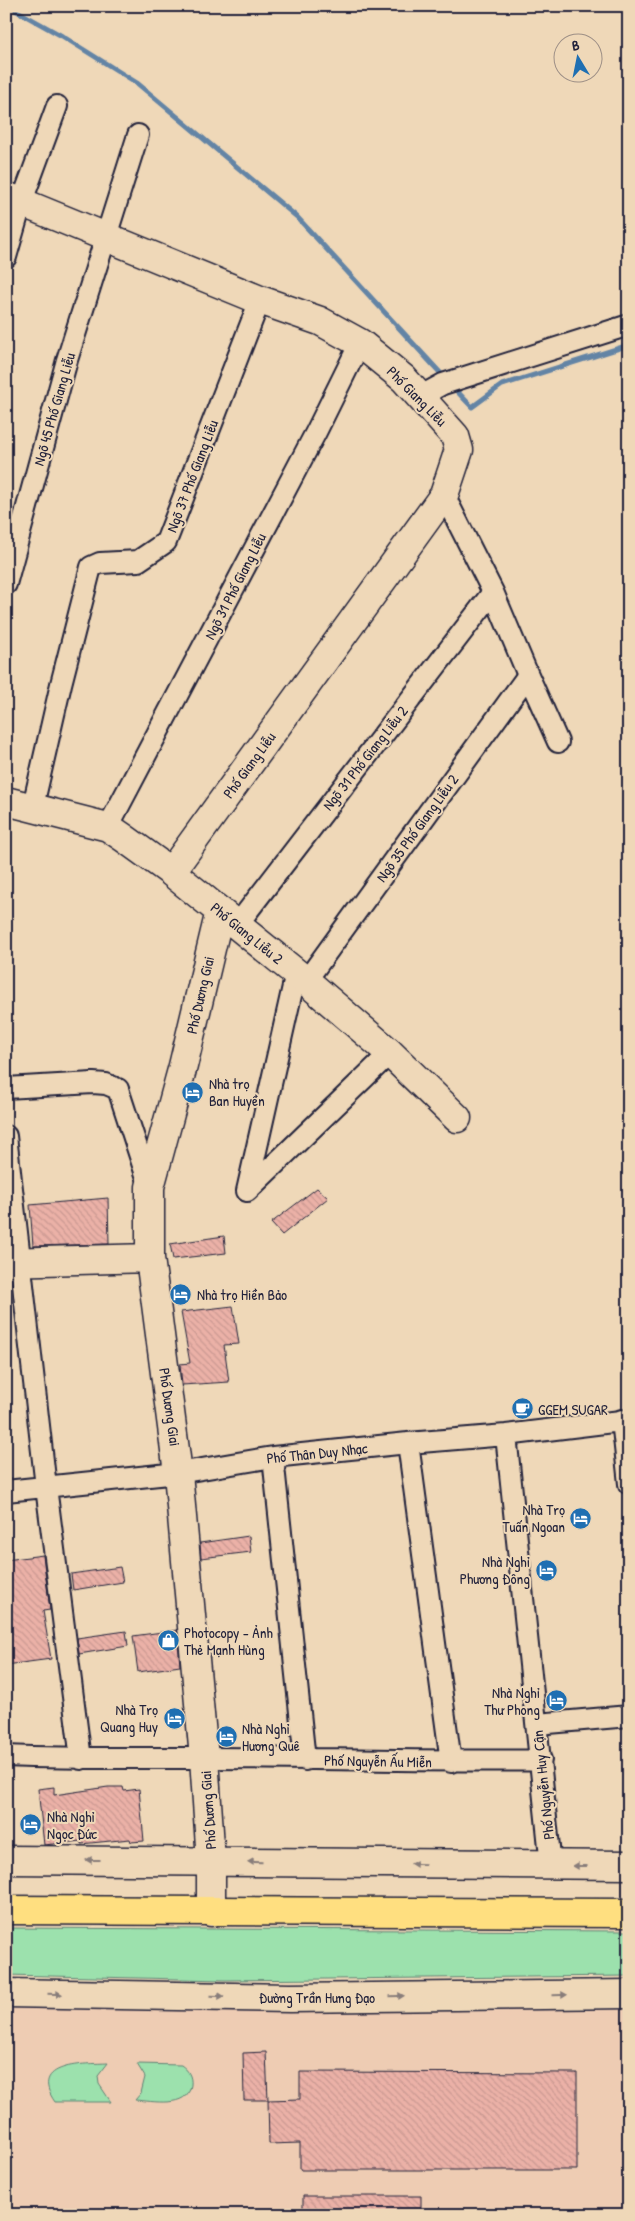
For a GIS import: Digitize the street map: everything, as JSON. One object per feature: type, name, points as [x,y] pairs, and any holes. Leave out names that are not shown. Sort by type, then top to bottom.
[{"type":"highway","points":[[6,1910],[629,1913]]},
{"type":"street","points":[[6,257],[14,198],[58,106]]},
{"type":"street","name":"Ngõ 45 Phố Giang Liễu","points":[[6,584],[67,360],[138,135]]},
{"type":"street","name":"Phố Giang Liễu","points":[[14,198],[260,300],[320,320],[360,343],[404,378],[419,397],[451,430],[459,450],[444,495],[171,872]]},
{"type":"street","name":"Ngõ 37 Phố Giang Liễu","points":[[33,806],[61,684],[91,568],[100,563],[138,561],[166,542],[260,300]]},
{"type":"street","points":[[419,397],[443,384],[629,325]]},
{"type":"street","name":"Ngõ 31 Phố Giang Liễu","points":[[108,827],[316,432],[360,343]]},
{"type":"street","points":[[444,495],[493,592],[558,742]]},
{"type":"street","name":"Ngõ 31 Phố Giang Liễu 2","points":[[229,918],[493,592]]},
{"type":"street","name":"Ngõ 35 Phố Giang Liễu 2","points":[[301,977],[528,675]]},
{"type":"street","name":"Phố Giang Liễu 2","points":[[6,801],[33,806],[108,827],[171,872],[301,977],[390,1053],[457,1118]]},
{"type":"street","name":"Phố Dương Giai","points":[[210,1912],[211,1861],[204,1758],[178,1473],[150,1258],[150,1187],[183,1066],[229,918]]},
{"type":"street","points":[[301,977],[247,1191],[390,1053]]},
{"type":"street","points":[[6,1088],[93,1083],[106,1084],[118,1089],[150,1187]]},
{"type":"street","points":[[6,1136],[13,1262],[46,1487],[81,1760]]},
{"type":"street","points":[[13,1262],[150,1258]]},
{"type":"street","points":[[626,1420],[629,1484]]},
{"type":"street","name":"Phố Thân Duy Nhạc","points":[[6,1491],[178,1473],[273,1457],[506,1435],[626,1420]]},
{"type":"street","name":"Phố Nguyễn Huy Cận","points":[[506,1435],[551,1866]]},
{"type":"street","points":[[408,1443],[451,1762]]},
{"type":"street","points":[[273,1457],[305,1760]]},
{"type":"street","points":[[537,1724],[629,1716]]},
{"type":"street","name":"Phố Nguyễn Ấu Miễn","points":[[6,1756],[81,1760],[204,1758],[451,1762],[541,1760]]},
{"type":"street","points":[[6,1860],[551,1866],[629,1865]]},
{"type":"street","name":"Đường Trần Hưng Đạo","points":[[6,1993],[290,1998],[629,1994]]},
{"type":"shaded area","points":[[629,2006],[629,2215],[6,2215],[6,2007]]},
{"type":"green space","points":[[6,1928],[629,1931],[629,1976],[225,1980],[6,1975]]},
{"type":"green space","points":[[108,2063],[98,2076],[99,2084],[111,2102],[55,2102],[48,2089],[48,2079],[54,2072],[74,2065]]},
{"type":"green space","points":[[137,2064],[181,2065],[188,2071],[190,2076],[191,2085],[188,2093],[176,2101],[135,2100],[141,2093],[145,2077]]},
{"type":"building","points":[[317,1188],[328,1198],[282,1235],[271,1223]]},
{"type":"building","points":[[108,1198],[109,1244],[33,1246],[30,1205]]},
{"type":"building","points":[[224,1236],[226,1253],[173,1259],[170,1244]]},
{"type":"building","points":[[233,1306],[239,1344],[224,1345],[229,1382],[182,1385],[180,1364],[190,1363],[181,1312]]},
{"type":"building","points":[[249,1536],[251,1552],[201,1558],[200,1543]]},
{"type":"building","points":[[43,1555],[50,1610],[43,1611],[51,1659],[6,1665],[6,1560]]},
{"type":"building","points":[[120,1567],[123,1582],[73,1590],[71,1574]]},
{"type":"building","points":[[177,1630],[180,1666],[138,1672],[133,1636]]},
{"type":"building","points":[[126,1631],[128,1646],[79,1654],[77,1638]]},
{"type":"building","points":[[54,1787],[54,1795],[108,1787],[123,1787],[124,1791],[139,1789],[144,1841],[131,1842],[130,1839],[81,1844],[81,1841],[44,1845],[38,1789]]},
{"type":"building","points":[[266,2052],[268,2100],[244,2100],[243,2053]]},
{"type":"building","points":[[300,2072],[577,2073],[577,2170],[300,2170],[300,2143],[269,2144],[268,2100],[300,2099]]},
{"type":"building","points":[[303,2196],[421,2196],[421,2215],[303,2215]]},
{"type":"waterway","points":[[8,6],[62,36],[137,83],[297,217],[445,378]]},
{"type":"waterway","points":[[452,386],[472,407],[502,385],[629,345]]},
{"type":"place","name":"Nhà trọ Ban Huyền","points":[[193,1092]]},
{"type":"place","name":"Nhà trọ Hiền Bảo","points":[[181,1294]]},
{"type":"place","name":"GGEM SUGAR","points":[[522,1409]]},
{"type":"place","name":"Nhà Trọ Tuấn Ngoan","points":[[581,1518]]},
{"type":"place","name":"Nhà Nghỉ Phương Đông","points":[[546,1570]]},
{"type":"place","name":"Photocopy - Ảnh Thẻ Mạnh Hùng","points":[[168,1641]]},
{"type":"place","name":"Nhà Nghỉ Thư Phong","points":[[556,1701]]},
{"type":"place","name":"Nhà Trọ Quang Huy","points":[[174,1718]]},
{"type":"place","name":"Nhà Nghỉ Hương Quê","points":[[226,1737]]},
{"type":"place","name":"Nhà Nghỉ Ngọc Đức","points":[[31,1825]]}]
